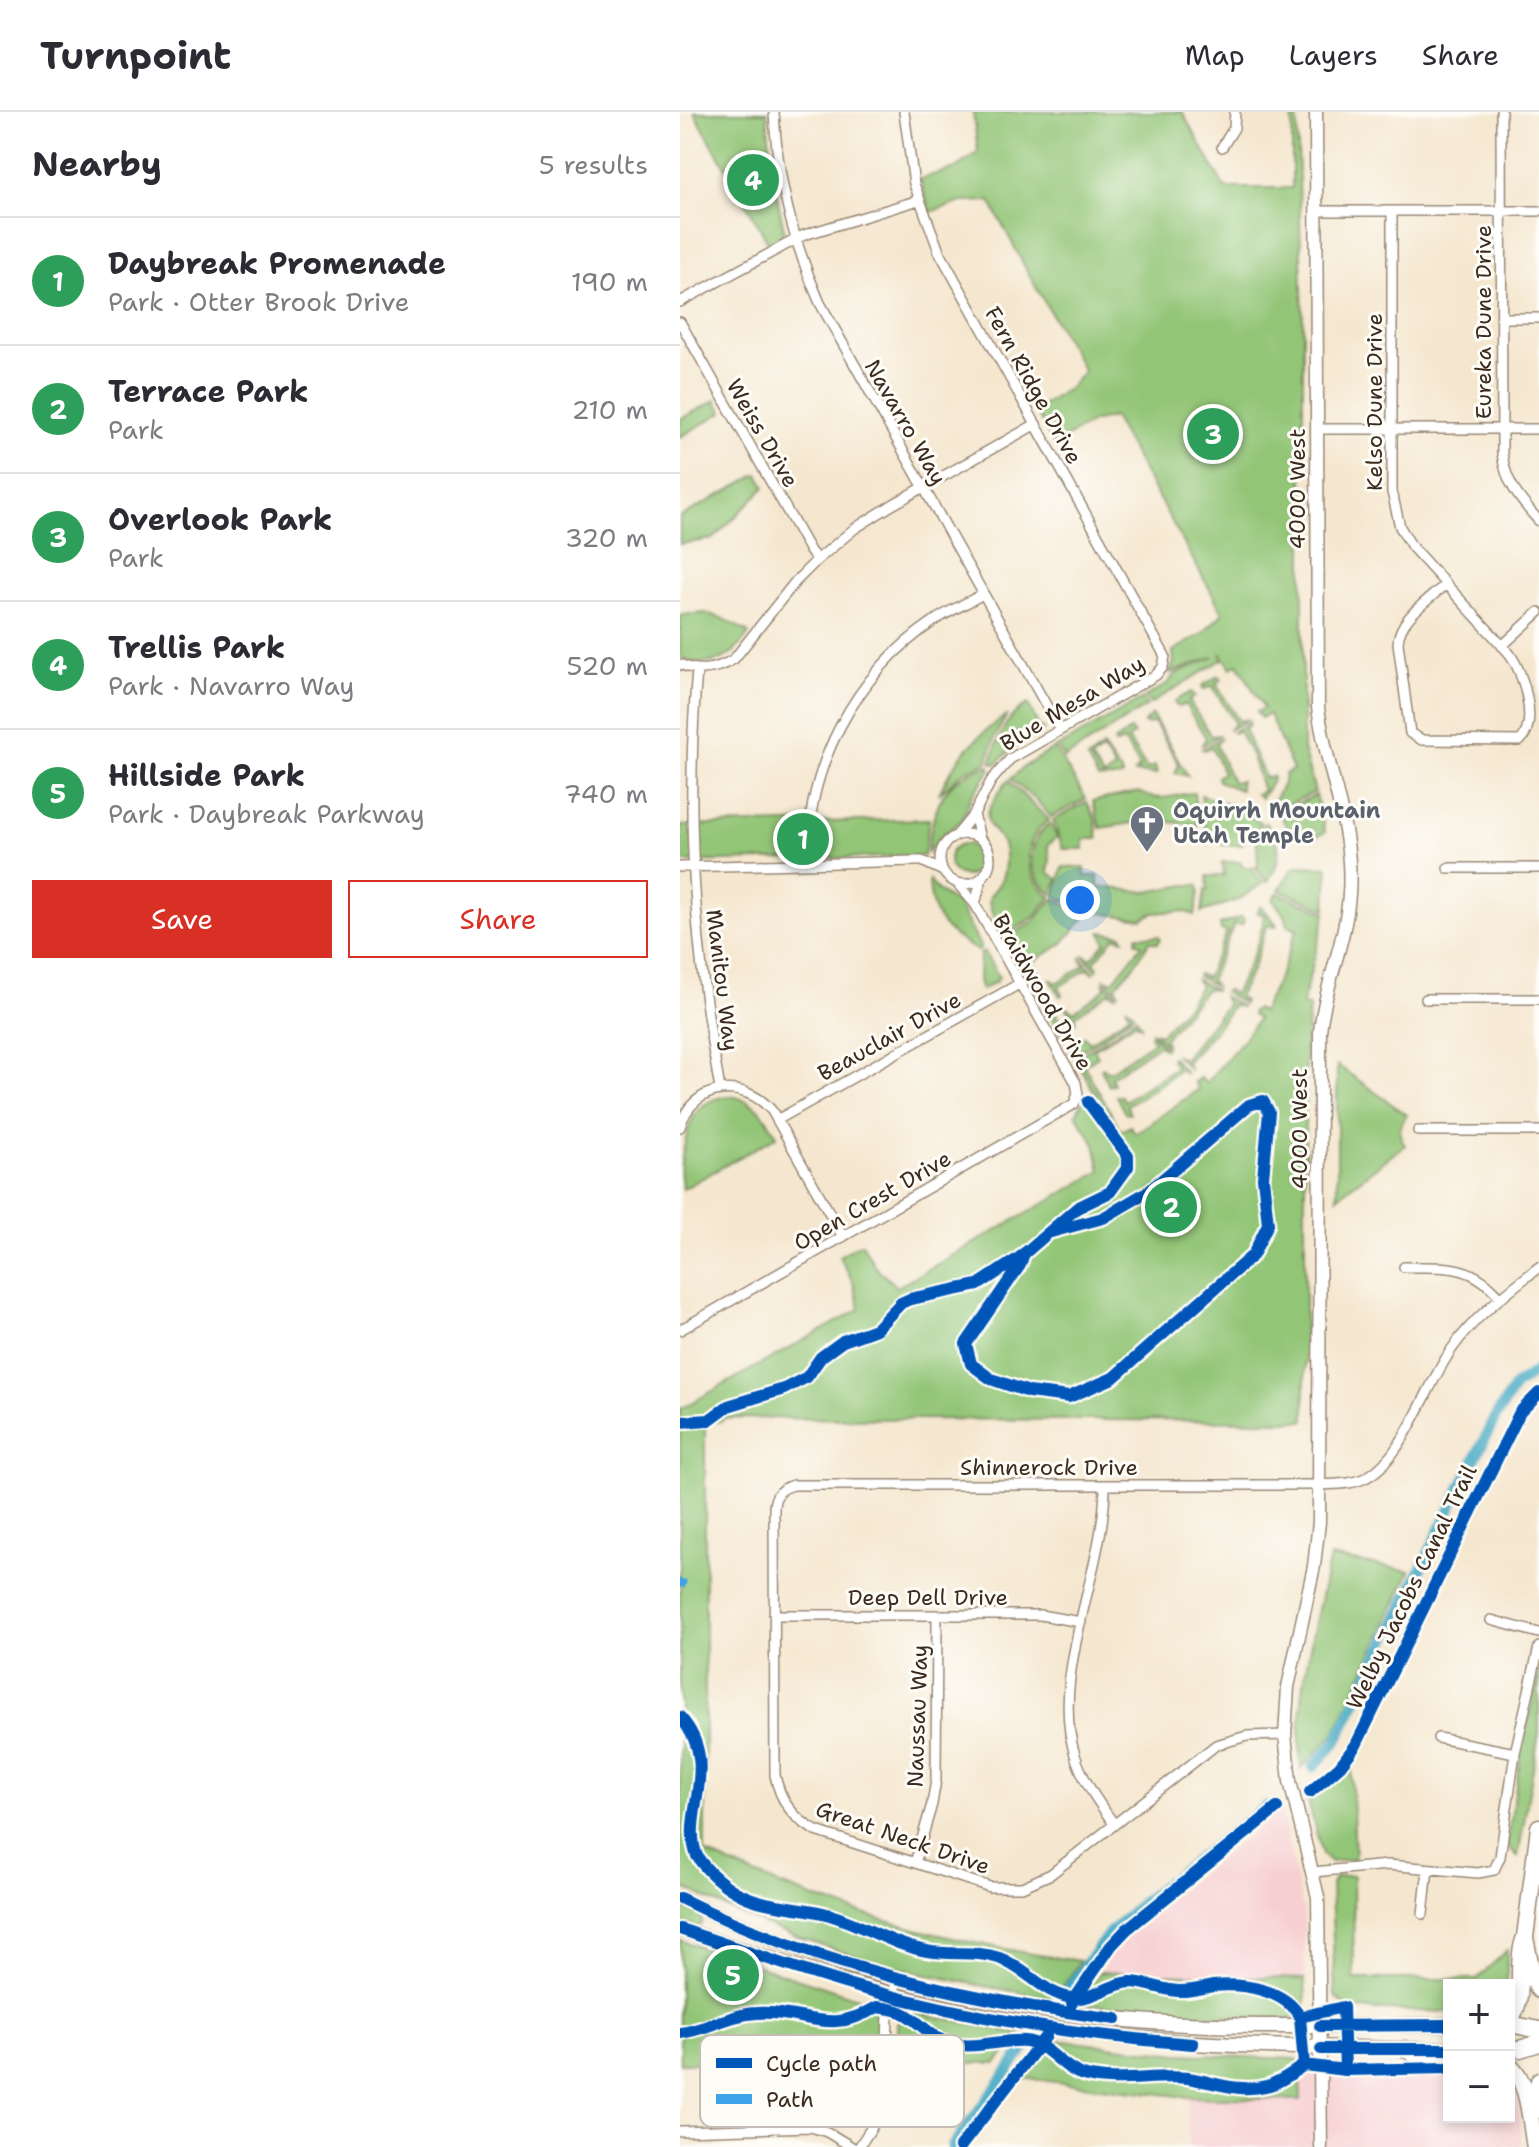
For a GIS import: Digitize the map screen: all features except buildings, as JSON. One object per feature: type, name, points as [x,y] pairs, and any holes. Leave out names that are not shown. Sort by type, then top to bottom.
[{"type":"highway","points":[[1515,2014],[1519,2005],[1520,1950],[1525,1937],[1539,1827]]},
{"type":"highway","points":[[1525,1937],[1533,1977],[1539,1990]]},
{"type":"highway","points":[[1515,2024],[1539,2027]]},
{"type":"highway","points":[[1515,2049],[1539,2045]]},
{"type":"highway","points":[[1405,2049],[1428,2060],[1443,2060]]},
{"type":"highway","points":[[1515,2071],[1524,2086],[1535,2147]]},
{"type":"highway","points":[[1535,2147],[1535,2098],[1539,2081]]},
{"type":"main road","name":"4000 West","points":[[1316,112],[1318,707],[1325,751],[1344,816],[1350,860],[1345,926],[1325,995],[1320,1031],[1320,1485],[1316,1552],[1288,1687],[1285,1735],[1290,1781],[1313,1872],[1320,1927],[1321,2147]]},
{"type":"main road","points":[[680,1898],[788,1946],[897,1979],[1000,2001],[1116,2019],[1209,2025],[1443,2025]]},
{"type":"main road","points":[[680,1929],[808,1972],[892,1996],[1007,2021],[1114,2037],[1193,2044],[1321,2049],[1443,2049]]},
{"type":"street","name":"Navarro Way","points":[[774,112],[779,168],[795,238],[826,316],[1060,730]]},
{"type":"street","name":"Fern Ridge Drive","points":[[904,112],[908,152],[919,200],[945,264],[1163,649],[1165,664]]},
{"type":"street","points":[[1222,147],[1234,128],[1235,112]]},
{"type":"street","name":"Eureka Dune Drive","points":[[1501,112],[1503,462],[1517,497],[1539,521]]},
{"type":"street","points":[[680,302],[795,238],[919,200]]},
{"type":"street","points":[[1317,211],[1539,211]]},
{"type":"street","name":"Kelso Dune Drive","points":[[1392,211],[1392,492],[1396,515],[1412,547],[1446,584],[1502,646],[1520,669],[1526,688],[1527,730],[1523,738],[1515,741],[1422,740],[1413,737],[1408,729],[1399,631],[1446,584]]},
{"type":"street","points":[[1501,318],[1539,318]]},
{"type":"street","name":"Weiss Drive","points":[[680,322],[817,560]]},
{"type":"street","points":[[680,664],[697,670],[720,667],[740,654],[785,594],[817,560],[872,517],[1036,424]]},
{"type":"street","points":[[1317,429],[1539,429]]},
{"type":"street","points":[[808,864],[813,800],[831,746],[855,699],[903,645],[935,621],[983,594]]},
{"type":"street","points":[[1502,646],[1539,612]]},
{"type":"street","name":"Blue Mesa Way","points":[[956,836],[974,814],[984,791],[1004,765],[1023,750],[1156,675],[1165,664]]},
{"type":"street","name":"Manitou Way","points":[[697,670],[691,775],[692,867],[701,971],[720,1089]]},
{"type":"street","points":[[974,814],[980,839]]},
{"type":"street","points":[[680,867],[922,861],[943,871],[957,883],[972,883],[982,878],[989,869],[991,858],[988,847],[971,835],[956,836],[942,850],[940,861],[943,871]]},
{"type":"street","points":[[922,861],[942,850]]},
{"type":"street","points":[[1448,868],[1539,868]]},
{"type":"street","name":"Braidwood Drive","points":[[975,904],[982,878]]},
{"type":"street","name":"Braidwood Drive","points":[[957,883],[975,904],[1076,1083],[1077,1098]]},
{"type":"street","name":"Beauclair Drive","points":[[777,1120],[1019,984]]},
{"type":"street","points":[[1426,999],[1539,999]]},
{"type":"street","points":[[680,1127],[685,1113],[704,1095],[720,1089],[738,1089],[753,1094],[767,1105],[777,1120],[843,1237]]},
{"type":"street","name":"Open Crest Drive","points":[[680,1330],[1069,1109],[1077,1098]]},
{"type":"street","points":[[1418,1131],[1539,1131]]},
{"type":"street","points":[[1404,1267],[1465,1270],[1484,1279],[1501,1298]]},
{"type":"street","name":"Shinnerock Drive","points":[[780,1491],[794,1485],[1320,1485],[1360,1480],[1388,1460],[1452,1348],[1469,1327],[1539,1267]]},
{"type":"street","points":[[1105,1485],[1103,1522],[1068,1685],[1068,1728],[1080,1769],[1093,1795],[1114,1824]]},
{"type":"street","name":"Great Neck Drive","points":[[780,1491],[774,1507],[775,1775],[784,1803],[816,1831],[990,1887],[1022,1887],[1044,1878],[1216,1745],[1247,1736],[1285,1735]]},
{"type":"street","name":"Deep Dell Drive","points":[[774,1615],[1050,1615],[1081,1622]]},
{"type":"street","name":"Naussau Way","points":[[915,1863],[936,1780],[937,1615]]},
{"type":"street","points":[[1491,1620],[1539,1633]]},
{"type":"street","points":[[1313,1872],[1372,1865],[1478,1873],[1494,1870],[1500,1857],[1515,1753],[1539,1647]]},
{"type":"street","points":[[1438,1738],[1515,1753]]},
{"type":"street","points":[[1423,1914],[1428,1869]]},
{"type":"street","points":[[887,2035],[888,2016],[897,1979]]},
{"type":"street","points":[[680,2131],[811,2127],[827,2132],[852,2147]]},
{"type":"street","points":[[859,2147],[872,2127]]},
{"type":"shaded area","points":[[1281,1810],[1304,1914],[1305,1979],[1100,1972],[1119,1945],[1191,1881]]},
{"type":"shaded area","points":[[1443,2071],[1443,2123],[1515,2123],[1515,2079],[1519,2083],[1521,2147],[1188,2147],[1188,2097],[1300,2100],[1300,2075]]},
{"type":"green space","points":[[694,112],[767,112],[772,171],[784,230],[781,237],[769,244]]},
{"type":"green space","points":[[973,112],[1182,112],[1225,188],[1292,188],[1292,112],[1297,112],[1303,324],[1303,749],[1315,792],[1275,811],[1273,803],[1285,774],[1293,770],[1269,714],[1261,718],[1257,712],[1264,708],[1238,664],[1231,668],[1221,653],[1223,659],[1150,704],[1145,697],[1166,685],[1175,674],[1214,657],[1170,673],[1173,651],[1202,634],[1223,613],[1113,417],[1092,422],[1054,445],[1035,410],[1069,388],[1084,371],[990,201],[962,202],[930,212],[920,179],[956,168],[978,152]]},
{"type":"green space","points":[[716,400],[723,412],[680,437],[680,419]]},
{"type":"green space","points":[[758,474],[765,487],[713,539],[680,544],[680,517]]},
{"type":"green space","points":[[705,613],[724,619],[749,633],[736,650],[719,660],[701,663],[680,657],[680,615]]},
{"type":"green space","points":[[1218,676],[1222,679],[1216,684],[1239,721],[1248,719],[1229,730],[1235,723],[1212,686],[1204,689],[1202,686]]},
{"type":"green space","points":[[1191,692],[1195,696],[1189,701],[1211,736],[1220,735],[1201,746],[1206,738],[1185,704],[1179,707],[1175,704]]},
{"type":"green space","points":[[1142,699],[1147,706],[1065,758],[1058,747]]},
{"type":"green space","points":[[1028,704],[1039,727],[1044,730],[1013,748],[996,764],[991,762],[1008,721]]},
{"type":"green space","points":[[1007,715],[994,738],[987,762],[963,772],[939,794],[967,750],[985,731]]},
{"type":"green space","points":[[1152,715],[1188,776],[1175,773],[1179,764],[1154,722],[1144,723]]},
{"type":"green space","points":[[1249,722],[1250,725],[1244,729],[1265,778],[1272,776],[1273,779],[1261,798],[1256,794],[1263,791],[1252,757],[1239,731],[1231,733]]},
{"type":"green space","points":[[1130,730],[1134,734],[1128,739],[1147,769],[1155,766],[1157,774],[1134,773],[1140,767],[1124,741],[1114,742]]},
{"type":"green space","points":[[1221,738],[1216,745],[1232,782],[1240,781],[1240,790],[1218,781],[1217,777],[1223,773],[1212,747],[1202,749]]},
{"type":"green space","points":[[1103,747],[1122,777],[1098,779],[1087,759]],"holes":[[[1103,750],[1115,769],[1103,777],[1091,759]]]},
{"type":"green space","points":[[1055,748],[1086,799],[1051,817],[1010,779]]},
{"type":"green space","points":[[989,765],[991,769],[971,797],[962,820],[940,837],[928,852],[933,822],[942,797],[960,778]]},
{"type":"green space","points":[[1008,781],[1049,820],[1033,838],[1029,858],[1035,879],[1051,897],[1034,917],[1005,936],[995,919],[989,899],[1003,876],[1004,849],[988,820],[995,799]]},
{"type":"green space","points":[[1139,792],[1160,798],[1194,793],[1198,825],[1151,820],[1100,828],[1093,801]]},
{"type":"green space","points":[[1201,795],[1241,809],[1261,823],[1250,839],[1243,839],[1242,845],[1222,845],[1223,832],[1206,832]]},
{"type":"green space","points":[[1316,795],[1325,832],[1316,837],[1293,835],[1278,813]]},
{"type":"green space","points":[[1087,802],[1095,819],[1098,839],[1084,839],[1084,849],[1063,849],[1053,820]]},
{"type":"green space","points":[[929,819],[924,856],[680,862],[680,826]]},
{"type":"green space","points":[[1050,823],[1057,837],[1048,845],[1048,872],[1058,879],[1052,894],[1037,878],[1032,859],[1036,841]]},
{"type":"green space","points":[[1265,823],[1275,837],[1278,852],[1276,867],[1267,882],[1255,867],[1258,867],[1257,840],[1254,839]]},
{"type":"green space","points":[[965,844],[976,849],[981,860],[976,871],[965,876],[954,871],[949,860],[954,849]]},
{"type":"green space","points":[[1222,862],[1240,862],[1244,867],[1251,867],[1263,883],[1238,900],[1202,912],[1205,890],[1208,890],[1207,876],[1224,876]]},
{"type":"green space","points":[[1297,866],[1328,867],[1326,909],[1279,890]]},
{"type":"green space","points":[[1063,867],[1085,867],[1085,876],[1098,876],[1098,894],[1089,912],[1055,896]]},
{"type":"green space","points":[[929,880],[939,892],[958,904],[981,948],[978,951],[942,924],[933,905]]},
{"type":"green space","points":[[1198,885],[1195,915],[1182,911],[1153,913],[1142,919],[1093,912],[1101,887],[1147,892]]},
{"type":"green space","points":[[1277,893],[1326,912],[1302,1005],[1309,1006],[1305,1060],[1305,1421],[722,1418],[722,1421],[705,1422],[705,1853],[795,1891],[888,1921],[983,1945],[1080,1961],[1055,1998],[991,1987],[897,1967],[835,1949],[756,1921],[680,1886],[680,1409],[860,1309],[853,1282],[839,1256],[862,1243],[876,1268],[897,1287],[1101,1171],[1095,1144],[1076,1114],[1084,1099],[1094,1102],[1117,1132],[1075,1058],[1136,1017],[1142,1027],[1135,1022],[1094,1049],[1098,1056],[1084,1065],[1121,1131],[1130,1126],[1136,1133],[1199,1089],[1194,1082],[1200,1078],[1206,1083],[1258,1019],[1252,1011],[1262,1012],[1281,973],[1297,929],[1288,925],[1286,917],[1273,900]]},
{"type":"green space","points":[[1053,899],[1088,914],[1062,944],[1024,967],[1007,938],[1033,922]]},
{"type":"green space","points":[[1261,906],[1277,925],[1267,925],[1253,968],[1238,997],[1244,1001],[1243,1004],[1224,992],[1227,990],[1234,994],[1253,956],[1264,915],[1257,912]]},
{"type":"green space","points":[[1242,917],[1242,925],[1234,924],[1210,980],[1216,987],[1197,976],[1206,978],[1227,932],[1221,930],[1220,925]]},
{"type":"green space","points":[[1101,932],[1122,935],[1124,939],[1115,937],[1094,962],[1097,970],[1083,955],[1091,959],[1106,942]]},
{"type":"green space","points":[[1137,936],[1159,936],[1160,939],[1157,943],[1150,941],[1133,967],[1116,985],[1119,994],[1105,979],[1113,981],[1142,945],[1136,942]]},
{"type":"green space","points":[[984,952],[999,977],[981,990],[980,954]]},
{"type":"green space","points":[[1080,957],[1095,973],[1087,969],[1059,987],[1060,996],[1050,978],[1057,983],[1085,965]]},
{"type":"green space","points":[[1035,965],[1039,972],[1034,975],[1063,1026],[1061,1033],[1025,970]]},
{"type":"green space","points":[[1195,979],[1215,990],[1206,989],[1164,1039],[1167,1046],[1153,1032],[1161,1034],[1188,1004],[1200,986]]},
{"type":"green space","points":[[1103,981],[1117,996],[1109,992],[1075,1016],[1077,1021],[1074,1023],[1066,1006],[1073,1012],[1099,994],[1105,987]]},
{"type":"green space","points":[[1223,996],[1242,1007],[1233,1005],[1186,1062],[1190,1070],[1175,1054],[1183,1059],[1227,1005]]},
{"type":"green space","points":[[1126,1006],[1134,1014],[1073,1055],[1068,1046],[1084,1036],[1090,1042],[1129,1015]]},
{"type":"green space","points":[[1151,1033],[1166,1049],[1158,1045],[1111,1077],[1114,1084],[1109,1086],[1101,1069],[1103,1067],[1109,1072],[1154,1041]]},
{"type":"green space","points":[[1172,1057],[1186,1074],[1180,1069],[1127,1105],[1130,1113],[1125,1113],[1116,1096],[1121,1096],[1124,1101],[1176,1067]]},
{"type":"green space","points":[[1337,1065],[1407,1115],[1400,1130],[1405,1145],[1337,1197]]},
{"type":"green space","points":[[730,1096],[758,1109],[777,1136],[683,1189],[681,1161],[694,1116],[708,1102]]},
{"type":"green space","points":[[1330,1557],[1410,1571],[1335,1733],[1301,1769],[1303,1689]]},
{"type":"green space","points":[[1539,1671],[1539,1733],[1518,1857],[1507,1845],[1520,1759]]},
{"type":"green space","points":[[1351,1760],[1355,1859],[1331,1862],[1322,1855],[1307,1797]]},
{"type":"green space","points":[[1353,1875],[1354,1979],[1443,1979],[1443,2012],[1349,2009],[1335,1996],[1331,1884],[1336,1877]]},
{"type":"green space","points":[[680,1905],[700,1915],[701,1925],[695,1927],[680,1922]]},
{"type":"green space","points":[[680,1940],[879,2005],[880,2035],[700,2035],[700,2063],[680,2063]]},
{"type":"green space","points":[[1507,1950],[1507,1979],[1477,1979]]},
{"type":"green space","points":[[1100,1972],[1305,1979],[1306,2002],[1294,2019],[1189,2015],[1076,2003]]},
{"type":"green space","points":[[912,2012],[1021,2034],[996,2063],[964,2063],[964,2035],[897,2035],[897,2023]]},
{"type":"green space","points":[[1048,2039],[1178,2054],[1296,2059],[1299,2061],[1301,2100],[1188,2097],[1020,2078]]},
{"type":"waterway","points":[[1313,1767],[1336,1742],[1496,1416],[1515,1386],[1539,1369]]},
{"type":"waterway","points":[[1065,1993],[1110,1932],[1147,1898],[1266,1806]]},
{"type":"waterway","points":[[952,2147],[1024,2049]]},
{"type":"marked path","points":[[680,1587],[682,1579]]},
{"type":"cycle path","points":[[1024,1253],[1020,1265],[966,1344],[971,1364],[991,1379],[1029,1392],[1069,1397],[1113,1378],[1253,1255],[1268,1224],[1263,1178],[1269,1112],[1263,1101],[1249,1105],[1149,1191],[1103,1218],[1051,1232]]},
{"type":"cycle path","points":[[680,1422],[709,1420],[728,1406],[784,1389],[807,1377],[821,1357],[843,1341],[876,1329],[901,1303],[978,1285],[1019,1258],[1077,1208],[1110,1192],[1128,1167],[1128,1156],[1088,1102]]},
{"type":"cycle path","name":"Welby Jacobs Canal Trail","points":[[1310,1792],[1340,1766],[1356,1745],[1520,1412],[1539,1393]]},
{"type":"cycle path","points":[[680,1717],[692,1735],[698,1753],[700,1771],[693,1823],[697,1856],[717,1878],[742,1895],[830,1915],[914,1948],[999,1958],[1062,1996],[1087,1997],[1130,1982],[1178,1991],[1213,1986],[1249,1987],[1284,2000],[1300,2017]]},
{"type":"cycle path","points":[[1072,2003],[1111,1946],[1127,1929],[1277,1808]]},
{"type":"cycle path","points":[[680,1898],[785,1943],[893,1977],[1003,2002],[1116,2019]]},
{"type":"cycle path","points":[[680,1929],[902,1999],[1067,2031],[1193,2044]]},
{"type":"cycle path","points":[[680,2033],[747,2014],[774,2013],[830,2021],[859,2016],[877,2007],[901,2012],[934,2035]]},
{"type":"cycle path","points":[[1343,2007],[1345,2070],[1304,2065],[1300,2017],[1343,2007]]},
{"type":"cycle path","points":[[1320,2026],[1443,2025]]},
{"type":"cycle path","points":[[960,2147],[1046,2036]]},
{"type":"cycle path","points":[[964,2045],[1026,2041],[1049,2051],[1075,2072],[1096,2078],[1188,2078],[1246,2088],[1276,2083],[1304,2065]]},
{"type":"cycle path","points":[[1321,2049],[1443,2049]]},
{"type":"cycle path","points":[[1345,2070],[1443,2068]]},
{"type":"place","name":"Trellis Park","points":[[753,180]]},
{"type":"place","name":"Overlook Park","points":[[1213,434]]},
{"type":"place","name":"Daybreak Promenade","points":[[803,839]]},
{"type":"place","name":"Oquirrh Mountain Utah Temple","points":[[1147,854]]},
{"type":"place","name":"Terrace Park","points":[[1171,1207]]},
{"type":"place","name":"Hillside Park","points":[[733,1975]]}]
